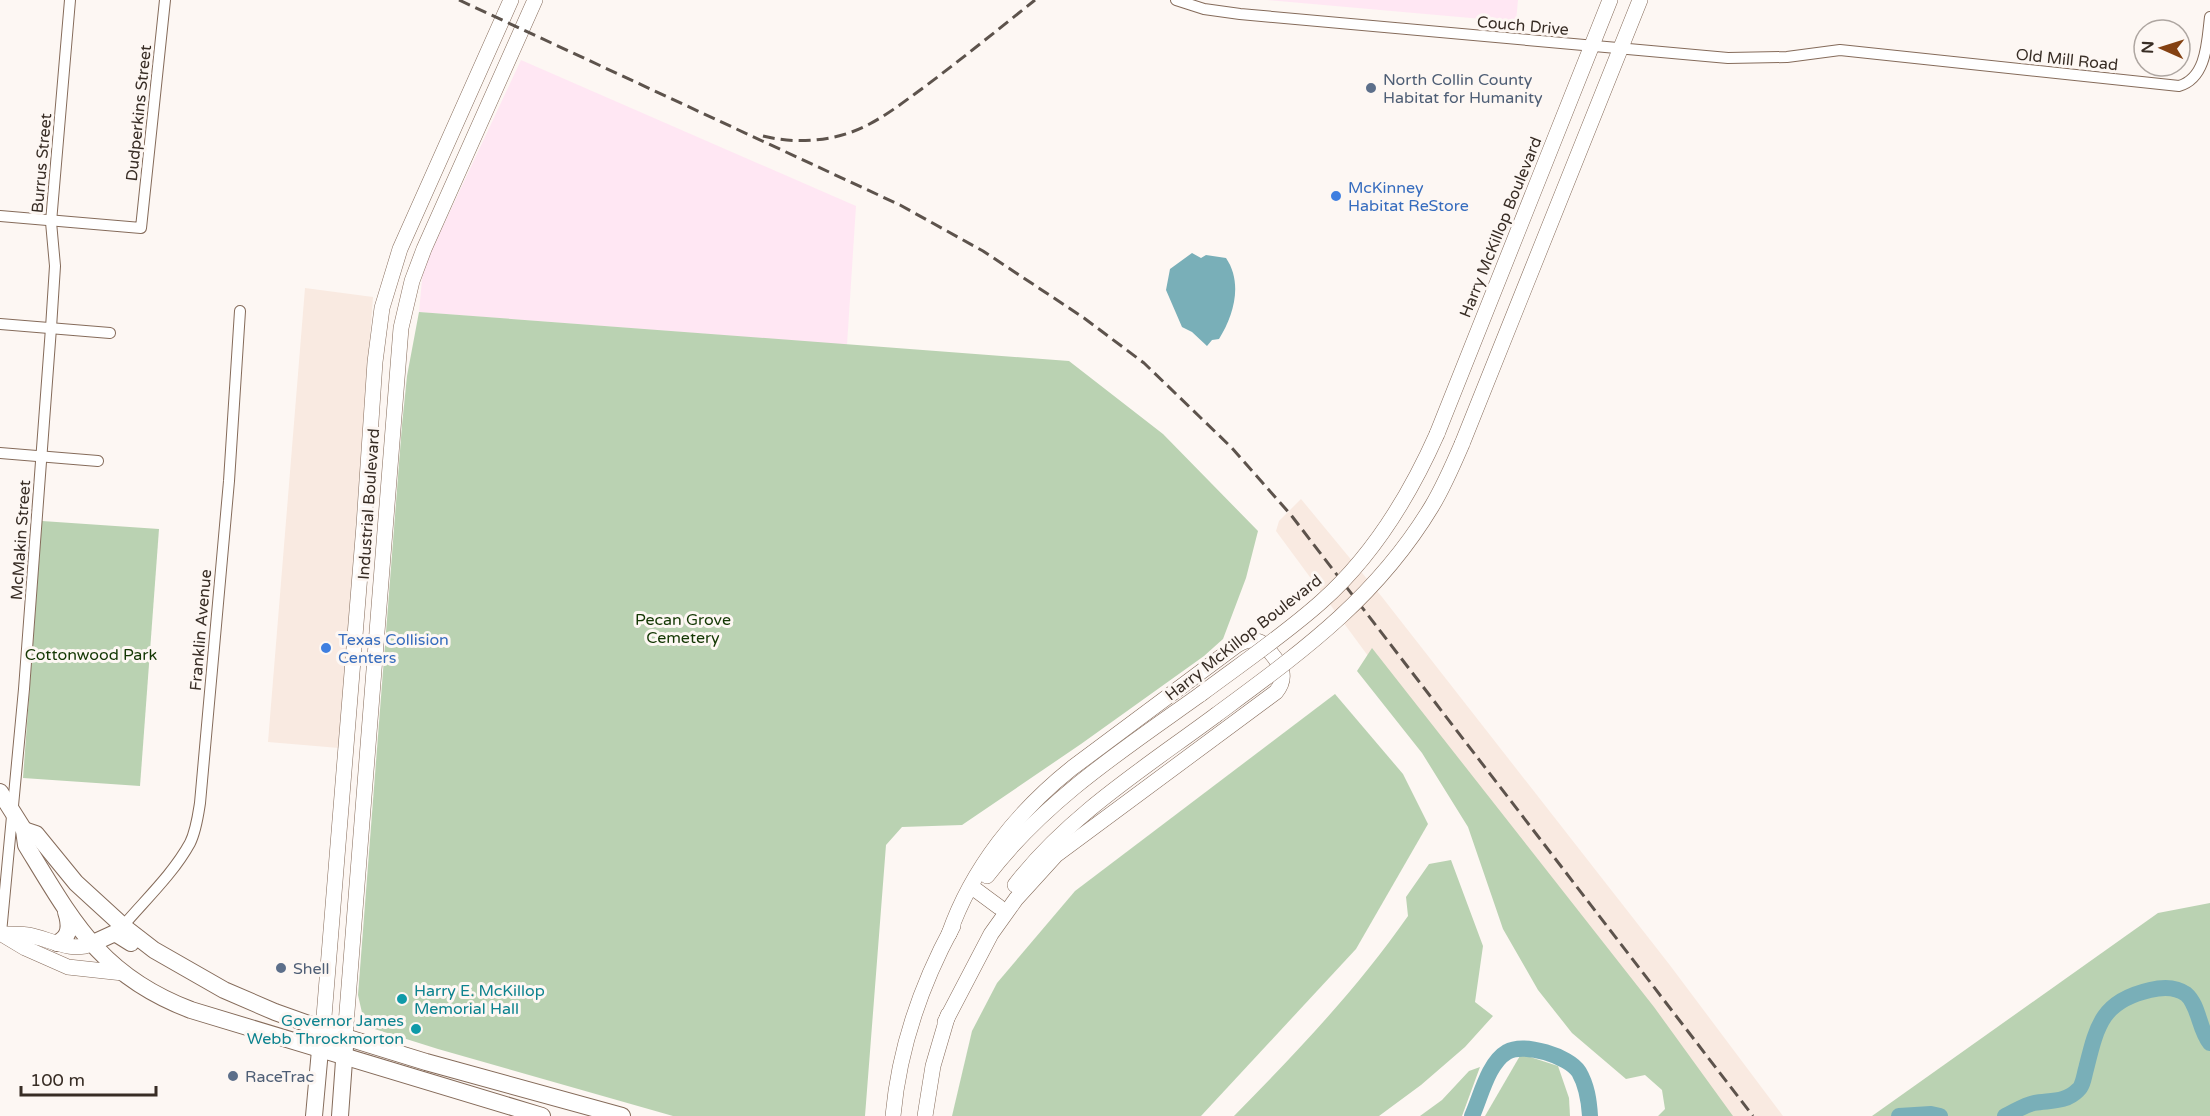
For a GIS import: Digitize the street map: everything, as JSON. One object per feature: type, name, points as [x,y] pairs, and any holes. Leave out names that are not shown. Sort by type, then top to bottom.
[{"type":"main road","name":"Industrial Boulevard","points":[[323,1029],[351,665],[362,553],[375,362],[382,308],[400,249],[512,0]]},
{"type":"main road","name":"Industrial Boulevard","points":[[345,1037],[397,361],[404,313],[419,261],[535,0]]},
{"type":"main road","name":"Harry McKillop Boulevard","points":[[893,1116],[899,1073],[911,1023],[924,986],[949,934],[976,890],[1013,844],[1069,790],[1322,602],[1361,562],[1410,491],[1437,434],[1610,0]]},
{"type":"main road","points":[[925,1116],[933,1066],[958,986],[978,943],[999,908],[1036,861],[1079,817],[1311,645],[1385,572],[1419,526],[1443,485],[1462,444],[1640,0]]},
{"type":"main road","points":[[445,148],[468,153],[469,132],[485,91],[477,75]]},
{"type":"main road","points":[[364,525],[385,526]]},
{"type":"main road","points":[[362,553],[383,555]]},
{"type":"main road","points":[[945,1022],[991,934],[1016,899],[1056,855],[1276,692],[1283,680],[1282,666],[1266,646],[1254,640],[1247,640],[1237,645],[1047,789],[1016,822],[982,866],[959,906],[949,934]]},
{"type":"main road","points":[[351,665],[373,667]]},
{"type":"main road","points":[[346,732],[368,732]]},
{"type":"main road","points":[[0,792],[24,830],[26,845],[66,911],[91,944],[123,973],[147,989],[191,1010],[542,1116]]},
{"type":"main road","points":[[24,830],[36,834],[76,883],[123,926],[154,950],[209,983],[254,1004],[345,1037],[426,1062],[622,1116]]},
{"type":"main road","points":[[976,890],[999,908]]},
{"type":"main road","points":[[57,943],[63,941],[68,932],[66,911]]},
{"type":"main road","points":[[0,933],[29,935],[79,947],[91,944],[107,935],[118,933],[153,959],[172,969],[193,974]]},
{"type":"main road","points":[[0,933],[25,948],[68,967],[123,973]]},
{"type":"main road","points":[[147,989],[162,990],[203,1005],[211,998],[212,991],[209,983]]},
{"type":"main road","points":[[314,1116],[319,1049],[323,1029]]},
{"type":"main road","points":[[340,1116],[345,1037]]},
{"type":"main road","points":[[424,1080],[426,1062]]},
{"type":"main road","points":[[486,1099],[491,1079]]},
{"type":"street","name":"Burrus Street","points":[[51,328],[55,266],[51,222],[70,0]]},
{"type":"street","name":"Dudperkins Street","points":[[51,222],[141,228],[165,0]]},
{"type":"street","name":"Couch Drive","points":[[1176,0],[1204,9],[1240,15],[1743,59],[1787,57],[1840,50],[1870,53]]},
{"type":"street","name":"Old Mill Road","points":[[1870,53],[2179,87],[2194,80],[2199,72],[2210,16]]},
{"type":"street","points":[[0,216],[51,222]]},
{"type":"street","name":"Franklin Avenue","points":[[123,926],[170,871],[190,843],[200,803],[229,481],[240,311]]},
{"type":"street","points":[[0,324],[110,333]]},
{"type":"street","name":"McMakin Street","points":[[0,933],[24,689],[51,328]]},
{"type":"street","points":[[0,453],[98,461]]},
{"type":"shaded area","points":[[1267,0],[1518,0],[1516,22]]},
{"type":"shaded area","points":[[521,60],[856,206],[847,345],[419,312],[423,269]]},
{"type":"shaded area","points":[[305,288],[373,297],[339,748],[268,742]]},
{"type":"shaded area","points":[[1301,499],[1382,597],[1669,964],[1783,1116],[1718,1116],[1410,713],[1276,531],[1279,521]]},
{"type":"green space","name":"Pecan Grove Cemetery","points":[[419,312],[1069,361],[1163,434],[1258,531],[1246,578],[1223,639],[1204,656],[962,825],[902,827],[886,845],[865,1116],[673,1116],[365,1026],[358,995],[402,425],[407,376]]},
{"type":"green space","name":"Cottonwood Park","points":[[42,521],[159,529],[140,786],[23,778]]},
{"type":"green space","points":[[1372,648],[1654,1007],[1733,1116],[1658,1116],[1665,1109],[1662,1090],[1645,1075],[1626,1079],[1572,1033],[1538,990],[1503,929],[1468,827],[1422,753],[1357,671]]},
{"type":"green space","points":[[1335,694],[1403,774],[1428,824],[1356,949],[1201,1116],[952,1116],[972,1031],[997,983],[1075,891]]},
{"type":"green space","points":[[1451,860],[1483,946],[1475,1002],[1493,1016],[1465,1047],[1421,1085],[1379,1116],[1234,1116],[1325,1020],[1368,969],[1408,916],[1406,897],[1429,864]]},
{"type":"green space","points":[[2210,903],[2210,1116],[1872,1116],[2158,913]]},
{"type":"green space","points":[[1521,1054],[1558,1066],[1569,1098],[1570,1116],[1485,1116]]},
{"type":"green space","points":[[1480,1067],[1462,1116],[1420,1116],[1442,1100],[1469,1071]]},
{"type":"water","points":[[1192,253],[1201,258],[1206,255],[1226,258],[1234,278],[1235,299],[1229,320],[1219,339],[1212,340],[1207,346],[1192,332],[1182,327],[1166,290],[1170,269]]},
{"type":"waterway","points":[[2005,1116],[2030,1104],[2063,1099],[2078,1090],[2083,1081],[2098,1028],[2104,1017],[2121,1001],[2134,995],[2164,988],[2173,988],[2186,994],[2194,1004],[2203,1031],[2210,1043]]},
{"type":"waterway","points":[[1472,1116],[1495,1064],[1500,1057],[1515,1049],[1546,1052],[1574,1066],[1586,1088],[1590,1116]]},
{"type":"waterway","points":[[1899,1116],[1931,1114],[1940,1116]]},
{"type":"railway","points":[[459,0],[900,205],[983,251],[1084,318],[1144,363],[1232,448],[1291,515],[1753,1116]]},
{"type":"railway","points":[[763,136],[784,140],[817,140],[849,133],[870,124],[927,85],[1035,0]]},
{"type":"place","name":"North Collin County Habitat for Humanity","points":[[1371,88]]},
{"type":"place","name":"McKinney Habitat ReStore","points":[[1336,196]]},
{"type":"place","name":"Texas Collision Centers","points":[[326,648]]},
{"type":"place","name":"Shell","points":[[281,968]]},
{"type":"place","name":"Harry E. McKillop Memorial Hall","points":[[402,999]]},
{"type":"place","name":"Governor James Webb Throckmorton","points":[[416,1029]]},
{"type":"place","name":"RaceTrac","points":[[233,1076]]}]
